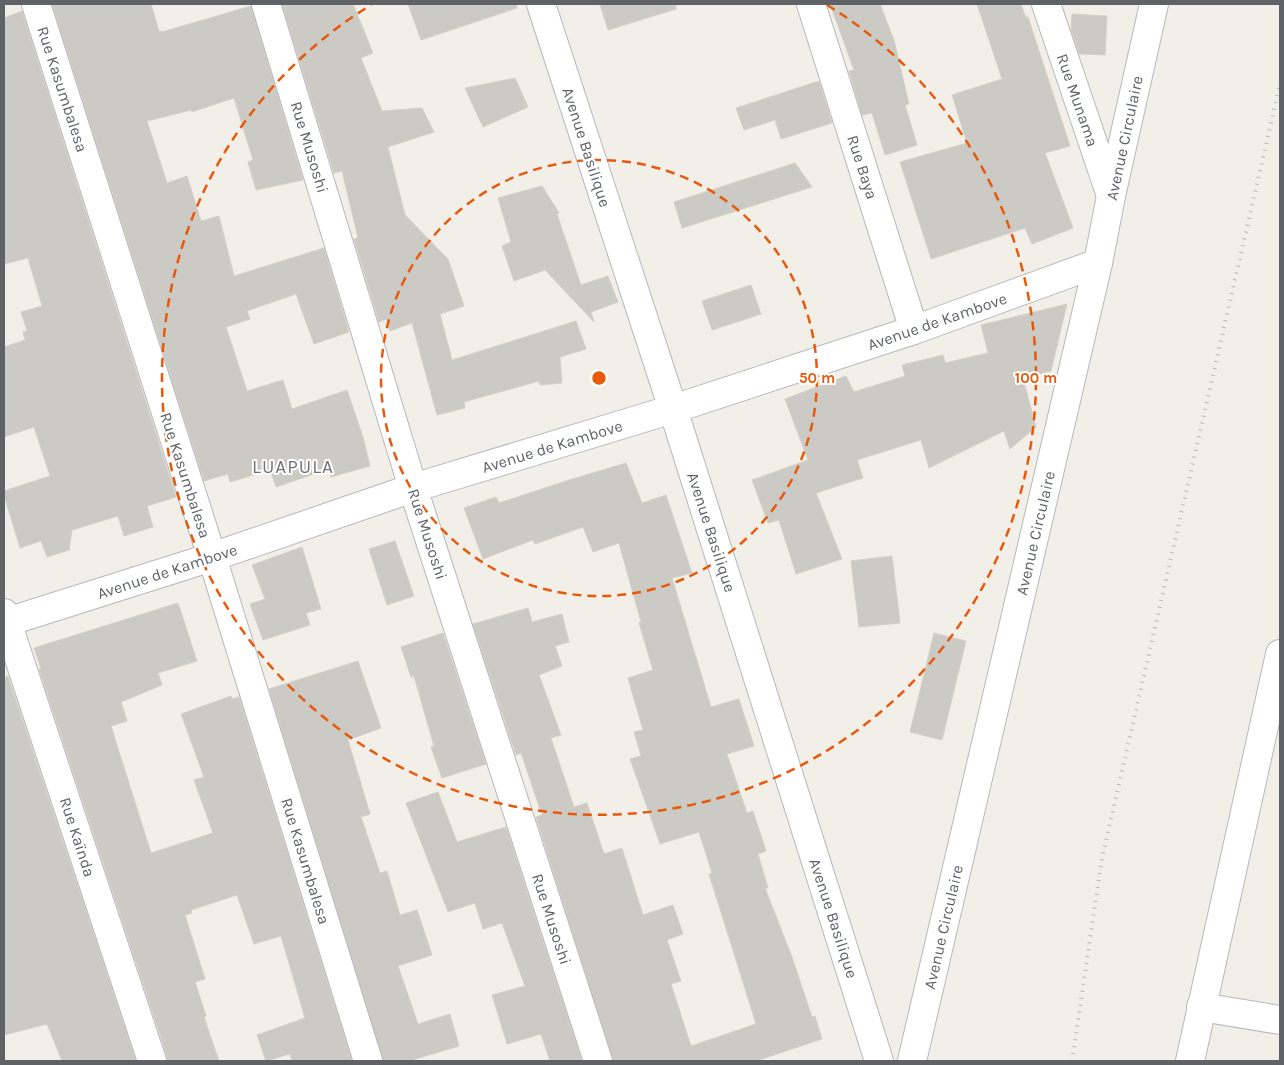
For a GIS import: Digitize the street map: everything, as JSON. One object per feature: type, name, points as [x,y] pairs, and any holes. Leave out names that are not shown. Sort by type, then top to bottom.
[{"type":"street","name":"Rue Kasumbalesa","points":[[36,4],[212,557],[368,1061]]},
{"type":"street","name":"Rue Musoshi","points":[[266,4],[413,488],[598,1061]]},
{"type":"street","name":"Avenue Basilique","points":[[541,4],[673,409],[879,1061]]},
{"type":"street","name":"Rue Baya","points":[[811,4],[914,330]]},
{"type":"street","name":"Rue Munama","points":[[1046,4],[1111,196]]},
{"type":"street","name":"Avenue Circulaire","points":[[912,1061],[1098,263],[1154,4]]},
{"type":"street","name":"Avenue de Kambove","points":[[5,619],[212,557],[413,488],[673,409],[914,330],[1098,263]]},
{"type":"street","name":"Rue Kaïnda","points":[[5,619],[152,1061]]},
{"type":"street","points":[[1190,1061],[1280,654]]},
{"type":"street","points":[[1201,1006],[1280,1020]]},
{"type":"building","points":[[52,4],[151,4],[159,31],[162,32],[251,6],[303,180],[256,190],[248,162],[253,160],[234,98],[192,112],[191,110],[147,121],[167,183],[187,176],[201,221],[219,216],[234,276],[324,248],[349,332],[314,344],[296,294],[247,311],[250,319],[226,327],[247,391],[283,380],[292,409],[347,390],[363,437],[370,466],[331,477],[329,469],[276,487],[270,470],[230,482],[228,474],[204,481]]},
{"type":"building","points":[[282,4],[353,4],[373,53],[361,58],[382,111],[422,108],[434,132],[388,147],[405,215],[448,259],[464,306],[440,314],[452,360],[576,321],[586,349],[560,357],[562,383],[540,385],[539,381],[464,402],[465,408],[437,415],[412,323],[390,331],[386,319],[379,322],[354,239],[358,238],[342,171],[334,173]]},
{"type":"building","points":[[408,4],[516,4],[517,8],[421,40]]},
{"type":"building","points":[[600,4],[676,4],[676,9],[608,30]]},
{"type":"building","points":[[830,4],[880,4],[894,40],[909,104],[905,105],[917,145],[885,155],[872,113],[862,115],[849,71],[854,70]]},
{"type":"building","points":[[977,4],[1021,4],[1026,18],[1028,17],[1070,146],[1045,153],[1073,228],[1032,244],[1025,228],[931,259],[900,162],[967,143],[952,95],[1002,79]]},
{"type":"building","points":[[22,11],[176,497],[147,506],[153,527],[124,536],[118,516],[72,530],[69,550],[47,557],[41,541],[20,548],[4,495],[4,491],[50,476],[34,427],[4,437],[4,347],[25,340],[23,332],[27,331],[21,312],[42,306],[28,258],[4,264],[4,18]]},
{"type":"building","points":[[1072,14],[1107,16],[1105,55],[1079,54],[1071,29]]},
{"type":"building","points":[[515,78],[528,107],[483,127],[465,88]]},
{"type":"building","points":[[819,81],[832,123],[781,139],[775,120],[744,130],[736,108]]},
{"type":"building","points":[[795,163],[812,187],[682,228],[674,202]]},
{"type":"building","points":[[542,186],[559,213],[557,214],[581,285],[608,276],[618,302],[591,312],[594,322],[545,270],[514,281],[502,246],[511,242],[498,198]]},
{"type":"building","points":[[751,285],[761,314],[712,330],[702,301]]},
{"type":"building","points":[[1067,304],[1051,371],[1023,378],[1036,427],[1010,449],[1004,431],[929,468],[921,440],[857,460],[863,478],[816,493],[842,559],[796,574],[779,520],[768,523],[752,480],[808,460],[785,399],[846,376],[854,392],[905,376],[902,365],[943,355],[945,363],[988,353],[981,325]]},
{"type":"building","points":[[626,463],[642,503],[666,495],[692,573],[672,578],[711,707],[739,699],[754,746],[727,754],[747,813],[753,811],[766,851],[758,854],[768,888],[765,888],[792,957],[812,1017],[815,1016],[822,1039],[756,1061],[613,1061],[536,817],[542,815],[521,753],[516,755],[473,624],[528,608],[532,622],[562,614],[569,642],[555,646],[562,666],[539,675],[561,735],[551,738],[574,807],[587,803],[604,854],[622,848],[643,915],[673,905],[683,934],[667,940],[681,981],[671,984],[691,1046],[756,1024],[709,874],[712,873],[699,832],[660,844],[630,759],[641,756],[634,732],[643,730],[628,678],[653,670],[619,543],[593,552],[583,527],[535,544],[533,540],[483,559],[464,508],[496,497],[499,503]]},
{"type":"building","points":[[395,541],[414,596],[387,605],[369,549]]},
{"type":"building","points":[[302,547],[321,609],[306,613],[310,625],[263,640],[250,604],[265,599],[252,565]]},
{"type":"building","points":[[892,556],[900,623],[859,627],[851,561]]},
{"type":"building","points":[[178,603],[197,661],[158,673],[162,685],[121,702],[127,721],[111,726],[151,853],[213,833],[194,780],[204,777],[181,714],[231,696],[232,699],[239,697],[352,1061],[292,1061],[290,1054],[266,1061],[257,1035],[305,1018],[281,936],[254,944],[237,895],[191,910],[192,913],[185,915],[205,979],[195,982],[206,1016],[204,1017],[219,1061],[167,1061],[167,1056],[39,669],[41,668],[34,648]]},
{"type":"building","points":[[443,633],[486,764],[442,778],[431,747],[434,746],[414,676],[411,677],[401,647]]},
{"type":"building","points":[[934,633],[966,641],[942,740],[910,732]]},
{"type":"building","points":[[358,661],[381,728],[348,740],[370,814],[361,817],[380,873],[387,871],[400,915],[417,910],[432,955],[398,966],[418,1024],[450,1014],[459,1046],[409,1061],[383,1061],[269,689]]},
{"type":"building","points":[[8,676],[136,1061],[62,1061],[47,1024],[4,1035],[4,678]]},
{"type":"building","points":[[438,792],[457,842],[506,827],[582,1061],[550,1061],[541,1034],[507,1044],[492,995],[525,986],[502,923],[483,929],[475,903],[448,912],[406,803]]},
{"type":"railway","points":[[1072,1061],[1102,858],[1280,84]]},
{"type":"district","name":"LUAPULA","points":[[293,466]]}]
